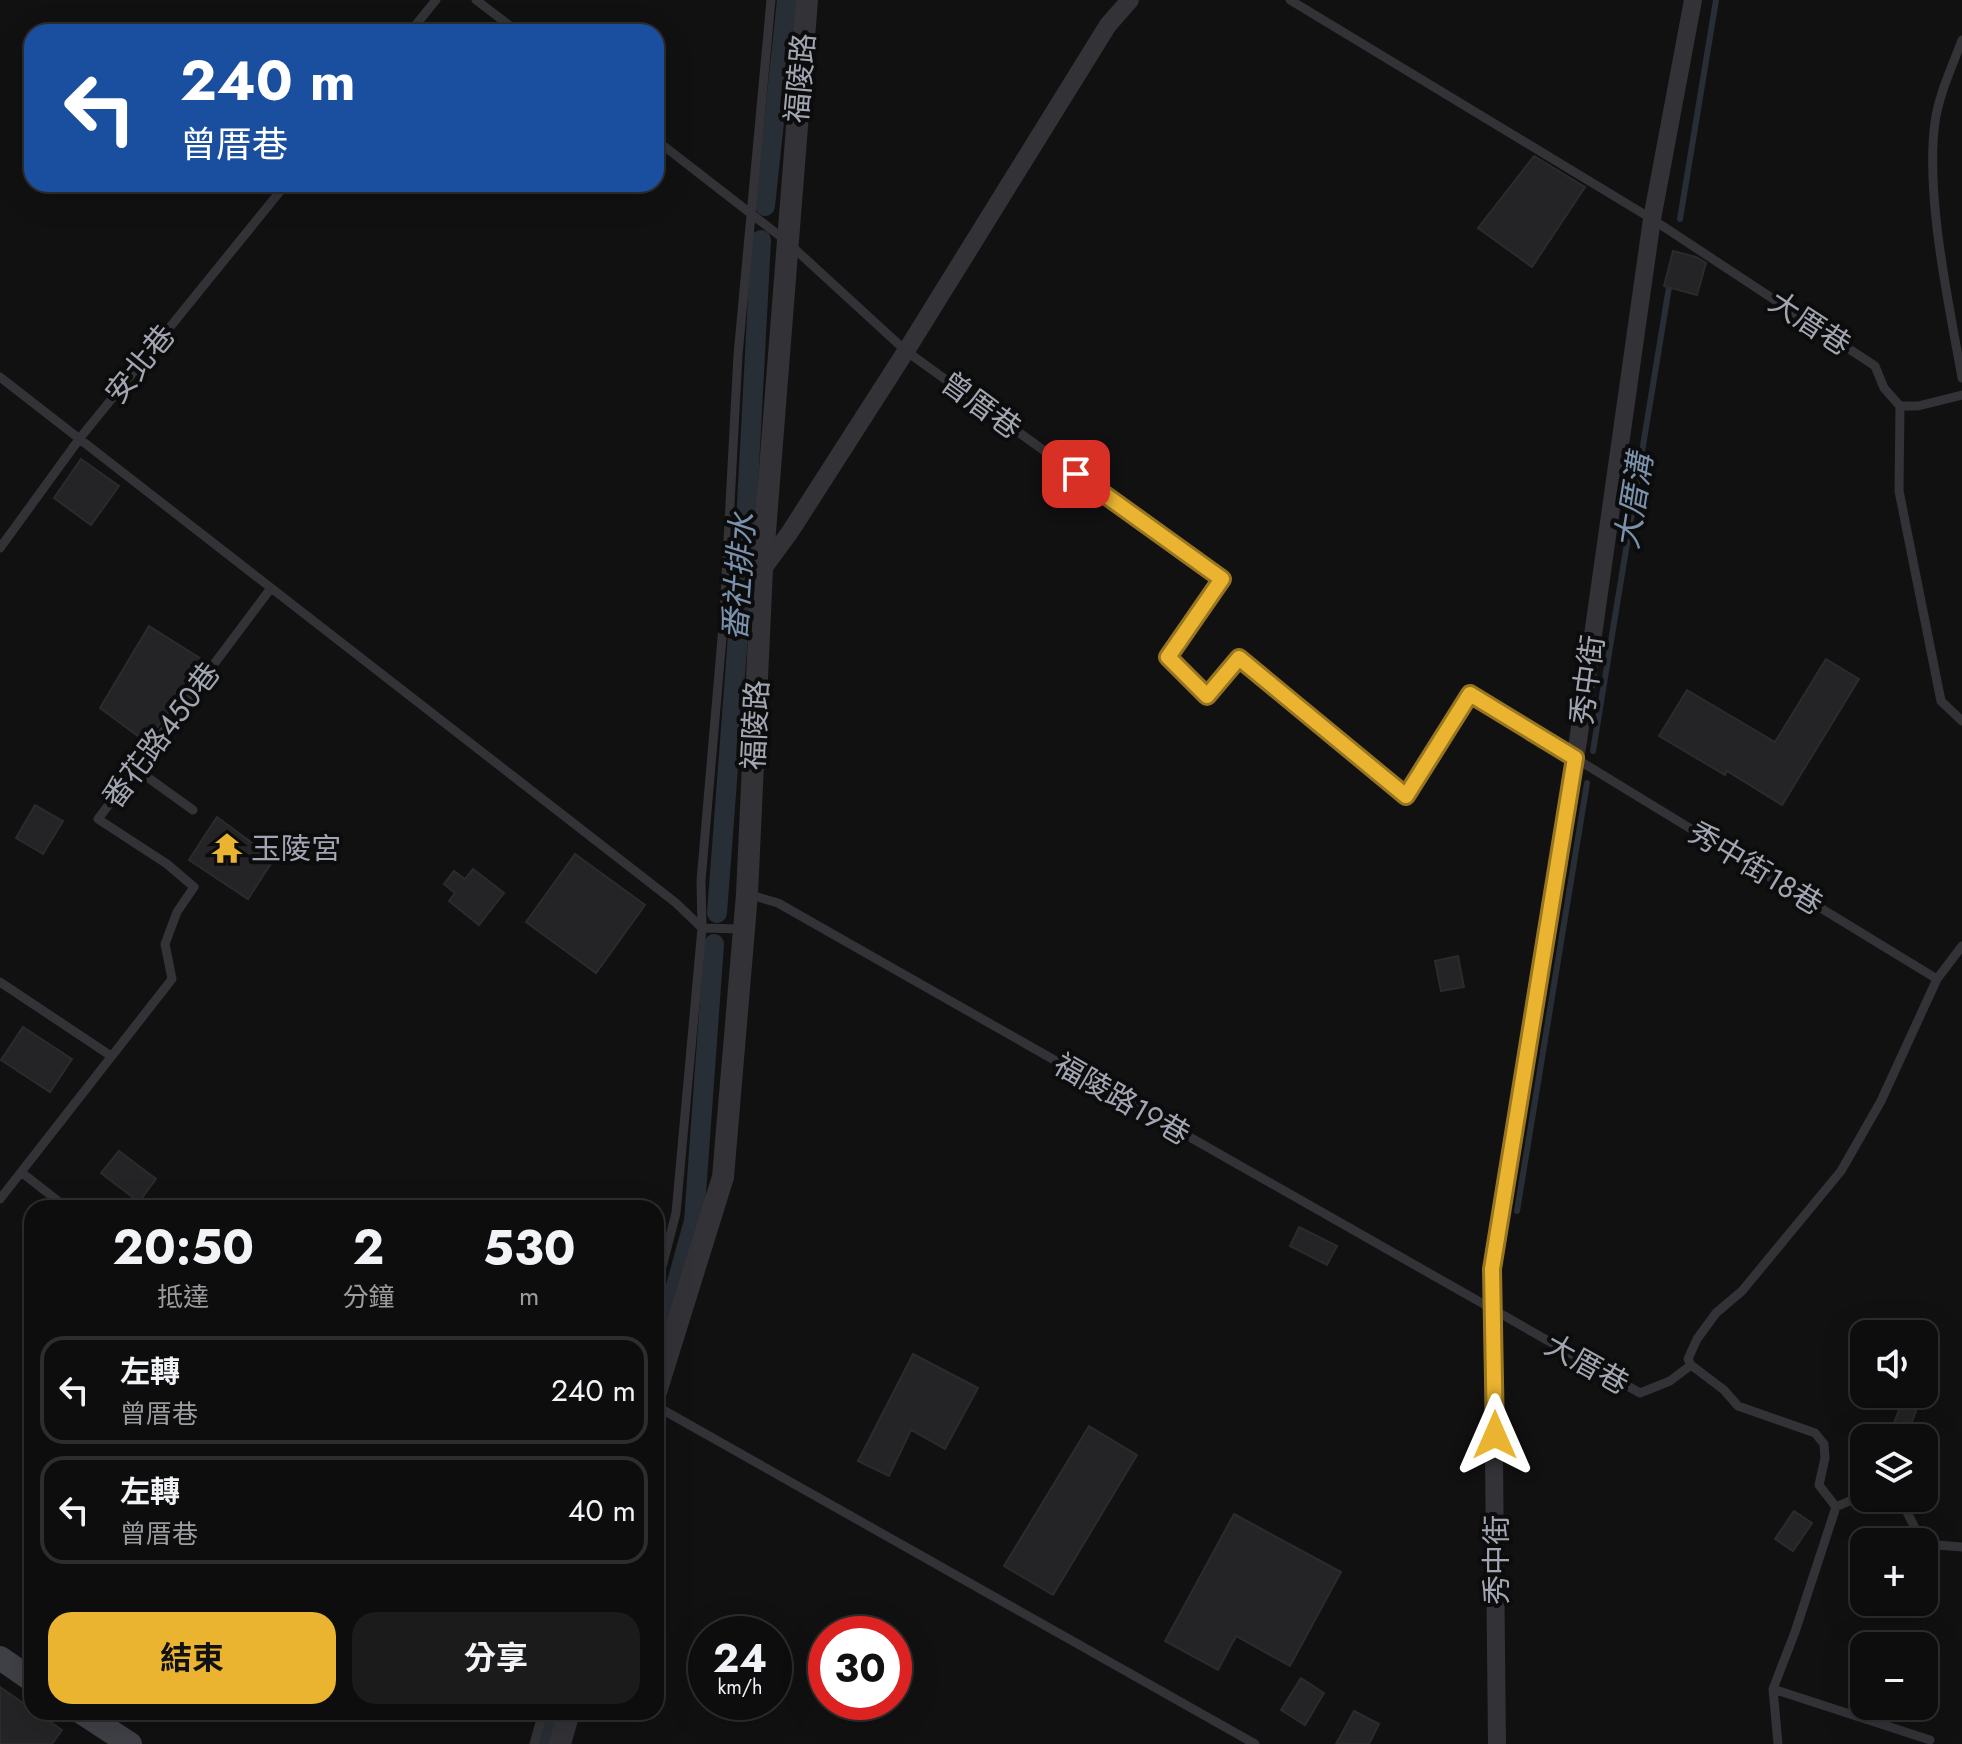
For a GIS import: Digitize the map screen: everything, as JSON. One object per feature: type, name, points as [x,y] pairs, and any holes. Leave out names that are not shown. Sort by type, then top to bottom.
[{"type":"main road","points":[[0,1658],[24,1674]]},
{"type":"main road","points":[[93,1720],[130,1744]]},
{"type":"street","name":"福陵路","points":[[664,1366],[723,1177],[747,894],[762,570],[785,240],[807,0]]},
{"type":"street","points":[[762,570],[790,532],[906,351],[1108,25],[1130,0]]},
{"type":"street","name":"秀中街","points":[[1497,1744],[1492,1269],[1575,758],[1652,219],[1693,0]]},
{"type":"street","points":[[560,1744],[567,1720]]},
{"type":"lane","points":[[416,24],[436,0]]},
{"type":"lane","points":[[476,0],[508,24]]},
{"type":"lane","points":[[664,1259],[676,1213],[702,928],[701,881],[724,615],[738,355],[754,216],[771,0]]},
{"type":"lane","name":"大厝巷","points":[[1290,0],[1652,219],[1875,366],[1884,388],[1900,406]]},
{"type":"lane","points":[[1962,40],[1935,120],[1933,159],[1948,299],[1962,378]]},
{"type":"lane","points":[[664,146],[785,240]]},
{"type":"lane","name":"安北巷","points":[[0,548],[80,438],[280,192]]},
{"type":"lane","name":"曾厝巷","points":[[785,240],[906,351],[1222,579],[1168,657],[1207,696],[1239,658],[1406,796],[1470,694],[1575,758]]},
{"type":"lane","points":[[0,377],[676,903],[702,928],[742,929]]},
{"type":"lane","points":[[1962,395],[1918,406],[1900,406],[1899,491],[1941,701],[1962,721]]},
{"type":"lane","name":"番花路450巷","points":[[0,1199],[172,979],[165,944],[177,912],[194,887],[167,864],[98,819],[271,588]]},
{"type":"lane","name":"秀中街18巷","points":[[1575,758],[1937,979]]},
{"type":"lane","points":[[136,769],[193,810]]},
{"type":"lane","name":"福陵路19巷","points":[[747,894],[792,911],[1494,1312]]},
{"type":"lane","points":[[1836,1507],[1819,1485],[1825,1458],[1824,1444],[1815,1433],[1738,1406],[1688,1359],[1716,1313],[1742,1291],[1841,1171],[1881,1101],[1937,979],[1962,946]]},
{"type":"lane","points":[[0,982],[111,1056]]},
{"type":"lane","points":[[21,1172],[57,1200]]},
{"type":"lane","name":"大厝巷","points":[[1494,1312],[1640,1393],[1670,1381],[1691,1365]]},
{"type":"lane","points":[[664,1411],[1255,1744]]},
{"type":"lane","points":[[1778,1744],[1773,1689],[1836,1507],[1854,1499],[1905,1508],[1915,1528]]},
{"type":"lane","points":[[1938,1545],[1962,1547]]},
{"type":"lane","points":[[1773,1689],[1930,1740]]},
{"type":"lane","points":[[534,1744],[541,1720]]},
{"type":"building","points":[[1534,156],[1585,187],[1532,267],[1478,228]]},
{"type":"building","points":[[1673,251],[1706,263],[1697,295],[1664,286]]},
{"type":"building","points":[[81,459],[119,486],[91,525],[54,498]]},
{"type":"building","points":[[149,626],[206,662],[146,742],[100,708]]},
{"type":"building","points":[[1826,659],[1859,679],[1782,805],[1727,771],[1725,775],[1659,736],[1687,690],[1775,742]]},
{"type":"building","points":[[35,805],[63,821],[43,854],[16,838]]},
{"type":"building","name":"玉陵宮","points":[[217,817],[274,859],[248,899],[189,860]]},
{"type":"building","points":[[575,854],[645,905],[596,973],[526,922]]},
{"type":"building","points":[[473,869],[504,893],[479,925],[449,901],[455,893],[444,884],[454,871],[465,879]]},
{"type":"building","points":[[1458,956],[1464,987],[1441,991],[1435,961]]},
{"type":"building","points":[[23,1027],[72,1059],[50,1092],[1,1060]]},
{"type":"building","points":[[119,1151],[156,1179],[140,1200],[136,1200],[101,1173]]},
{"type":"building","points":[[1299,1227],[1337,1246],[1327,1265],[1290,1246]]},
{"type":"building","points":[[913,1354],[978,1388],[945,1449],[911,1430],[889,1476],[858,1461]]},
{"type":"building","points":[[1900,1408],[1917,1408],[1911,1424],[1894,1424]]},
{"type":"building","points":[[1089,1426],[1137,1455],[1053,1595],[1004,1566]]},
{"type":"building","points":[[1794,1511],[1812,1523],[1793,1551],[1775,1539]]},
{"type":"building","points":[[1234,1514],[1341,1572],[1290,1666],[1236,1636],[1218,1670],[1165,1641]]},
{"type":"building","points":[[1301,1678],[1324,1693],[1305,1725],[1281,1710]]},
{"type":"building","points":[[0,1687],[24,1704],[24,1720],[48,1720],[62,1730],[52,1744],[0,1744]]},
{"type":"building","points":[[1354,1711],[1379,1724],[1369,1744],[1336,1744]]},
{"type":"waterway","name":"番社排水","points":[[765,206],[787,0]]},
{"type":"waterway","name":"大厝溝","points":[[1680,219],[1716,0]]},
{"type":"waterway","name":"番社排水","points":[[717,913],[745,543],[761,240]]},
{"type":"waterway","name":"大厝溝","points":[[1593,751],[1670,281]]},
{"type":"waterway","name":"大厝溝","points":[[1517,1211],[1587,783]]},
{"type":"waterway","name":"番社排水","points":[[664,1329],[694,1221],[714,944]]},
{"type":"waterway","name":"番社排水","points":[[548,1744],[555,1720]]},
{"type":"place","name":"玉陵宮","points":[[227,848]]},
{"type":"route","points":[[1076,474],[1222,579],[1168,657],[1207,696],[1239,658],[1406,796],[1470,694],[1575,758],[1492,1269],[1495,1435]]}]
